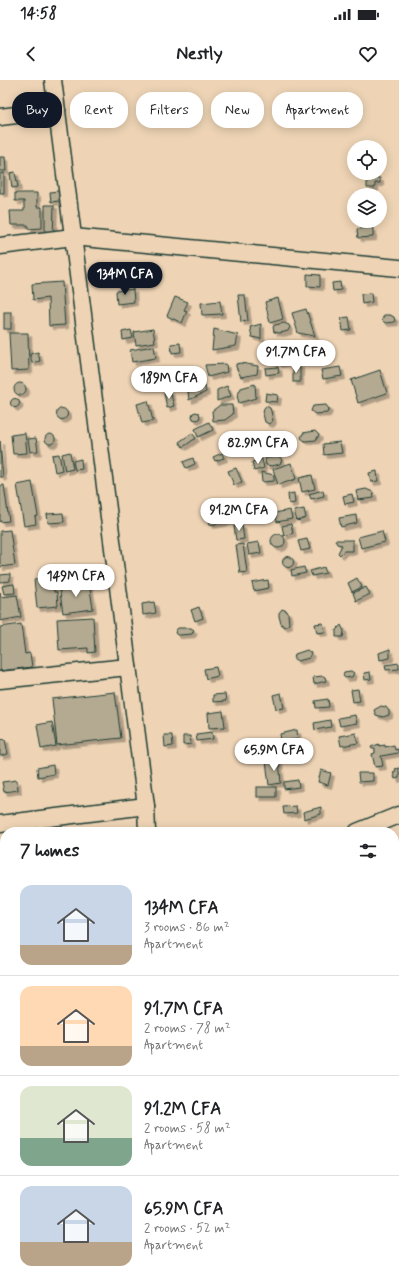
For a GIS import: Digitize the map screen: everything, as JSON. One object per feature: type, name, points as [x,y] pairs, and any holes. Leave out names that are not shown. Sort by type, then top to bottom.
[{"type":"street","points":[[53,80],[55,92]]},
{"type":"street","points":[[0,117],[12,116]]},
{"type":"street","points":[[59,128],[146,806],[147,827]]},
{"type":"street","points":[[0,246],[73,237],[399,268]]},
{"type":"street","points":[[0,680],[128,667]]},
{"type":"street","points":[[0,824],[146,806]]},
{"type":"street","points":[[369,827],[399,815]]},
{"type":"building","points":[[0,157],[5,157],[6,171],[0,171]]},
{"type":"building","points":[[15,172],[18,187],[12,188],[10,173]]},
{"type":"building","points":[[0,173],[4,173],[4,193],[0,193]]},
{"type":"building","points":[[367,180],[380,180],[380,183],[375,183],[375,188],[367,188]]},
{"type":"building","points":[[66,190],[67,200],[51,202],[50,192]]},
{"type":"building","points":[[15,193],[37,193],[37,207],[42,207],[42,228],[28,229],[28,225],[11,225],[10,211],[24,211],[24,201],[15,201]]},
{"type":"building","points":[[45,205],[54,205],[53,236],[45,236]]},
{"type":"building","points":[[373,228],[373,237],[358,238],[357,229]]},
{"type":"building","points":[[307,274],[320,275],[320,287],[307,286]]},
{"type":"building","points":[[62,282],[65,325],[49,326],[48,298],[33,300],[32,284]]},
{"type":"building","points":[[340,282],[341,290],[333,291],[332,283]]},
{"type":"building","points":[[133,289],[134,302],[117,304],[116,291]]},
{"type":"building","points":[[371,293],[372,302],[362,304],[361,294]]},
{"type":"building","points":[[238,295],[245,295],[248,321],[241,322]]},
{"type":"building","points":[[175,297],[188,302],[184,310],[187,311],[182,323],[167,316]]},
{"type":"building","points":[[278,298],[283,319],[270,323],[265,302]]},
{"type":"building","points":[[220,301],[222,314],[202,315],[201,303]]},
{"type":"building","points":[[306,309],[315,336],[298,333],[292,313]]},
{"type":"building","points":[[4,312],[11,312],[11,329],[4,329]]},
{"type":"building","points":[[384,315],[394,317],[395,322],[385,323],[382,320]]},
{"type":"building","points":[[349,317],[351,330],[343,331],[341,318]]},
{"type":"building","points":[[284,323],[290,327],[288,331],[280,333],[274,332],[273,327],[275,325]]},
{"type":"building","points":[[261,324],[261,339],[252,337],[250,327]]},
{"type":"building","points":[[153,329],[155,342],[136,345],[134,332]]},
{"type":"building","points":[[214,329],[238,335],[236,346],[212,350]]},
{"type":"building","points":[[131,330],[133,338],[123,340],[122,332]]},
{"type":"building","points":[[9,333],[28,333],[29,370],[11,371]]},
{"type":"building","points":[[180,343],[181,352],[172,353],[171,344]]},
{"type":"building","points":[[154,346],[156,358],[132,362],[130,350]]},
{"type":"building","points":[[265,346],[272,346],[273,354],[265,355]]},
{"type":"building","points":[[38,352],[40,361],[32,363],[30,354]]},
{"type":"building","points":[[289,353],[290,362],[278,364],[277,355]]},
{"type":"building","points":[[241,363],[258,366],[257,374],[241,377],[236,364]]},
{"type":"building","points":[[226,364],[227,372],[208,377],[205,365]]},
{"type":"building","points":[[293,365],[300,365],[300,382],[293,382]]},
{"type":"building","points":[[278,367],[279,373],[266,375],[265,368]]},
{"type":"building","points":[[340,367],[342,376],[323,379],[321,370]]},
{"type":"building","points":[[380,370],[387,393],[358,403],[351,380]]},
{"type":"building","points":[[18,383],[22,383],[26,389],[22,395],[18,395],[14,391],[14,387]]},
{"type":"building","points":[[255,384],[256,398],[239,403],[237,396],[241,388]]},
{"type":"building","points":[[205,386],[206,392],[189,400],[188,392]]},
{"type":"building","points":[[227,386],[231,396],[217,401],[217,390]]},
{"type":"building","points":[[170,391],[174,406],[167,408],[164,393]]},
{"type":"building","points":[[266,393],[278,395],[277,402],[265,401]]},
{"type":"building","points":[[13,399],[17,399],[19,403],[17,407],[13,407],[11,405],[11,401]]},
{"type":"building","points":[[148,401],[153,421],[142,423],[137,404]]},
{"type":"building","points":[[220,405],[232,405],[233,414],[225,420],[213,421],[212,411]]},
{"type":"building","points":[[326,405],[329,409],[327,413],[315,414],[311,411],[313,406]]},
{"type":"building","points":[[266,406],[270,408],[273,420],[269,424],[265,422],[263,414]]},
{"type":"building","points":[[60,409],[64,409],[66,410],[66,418],[60,419],[57,416],[57,412]]},
{"type":"building","points":[[194,412],[198,412],[200,416],[198,420],[194,420],[192,418],[192,414]]},
{"type":"building","points":[[209,422],[213,430],[198,437],[195,429]]},
{"type":"building","points":[[315,431],[319,435],[316,440],[305,441],[301,438],[303,433]]},
{"type":"building","points":[[25,433],[27,453],[13,454],[11,435]]},
{"type":"building","points":[[192,433],[196,438],[183,447],[179,442]]},
{"type":"building","points":[[48,434],[52,434],[54,435],[54,443],[48,444],[45,441],[45,437]]},
{"type":"building","points":[[36,438],[38,451],[30,452],[28,439]]},
{"type":"building","points":[[0,441],[3,477],[0,477]]},
{"type":"building","points":[[340,442],[342,453],[324,455],[323,444]]},
{"type":"building","points":[[243,443],[246,449],[240,453],[236,446]]},
{"type":"building","points":[[70,452],[73,469],[65,471],[62,454]]},
{"type":"building","points":[[222,453],[224,458],[215,461],[213,457]]},
{"type":"building","points":[[59,454],[62,470],[55,472],[52,455]]},
{"type":"building","points":[[279,456],[282,460],[280,464],[272,466],[266,465],[266,458]]},
{"type":"building","points":[[193,458],[195,464],[186,468],[183,462]]},
{"type":"building","points":[[81,459],[82,469],[75,470],[73,461]]},
{"type":"building","points":[[262,459],[264,468],[254,471],[252,462]]},
{"type":"building","points":[[291,463],[296,479],[278,485],[273,469]]},
{"type":"building","points":[[236,468],[242,482],[234,485],[228,471]]},
{"type":"building","points":[[377,471],[378,481],[371,482],[369,473]]},
{"type":"building","points":[[261,472],[274,475],[274,481],[262,482]]},
{"type":"building","points":[[312,475],[315,489],[302,492],[299,478]]},
{"type":"building","points":[[32,482],[38,516],[35,517],[36,524],[24,526],[17,485]]},
{"type":"building","points":[[4,485],[9,521],[0,522],[0,486]]},
{"type":"building","points":[[366,489],[373,492],[374,498],[358,500],[356,491]]},
{"type":"building","points":[[323,490],[324,496],[311,499],[309,494]]},
{"type":"building","points":[[294,493],[295,503],[289,504],[288,494]]},
{"type":"building","points":[[352,494],[354,502],[345,504],[343,496]]},
{"type":"building","points":[[220,503],[223,515],[229,514],[227,507],[233,506],[236,520],[210,525],[206,506]]},
{"type":"building","points":[[249,506],[251,515],[239,518],[237,509]]},
{"type":"building","points":[[304,509],[306,518],[297,521],[294,511]]},
{"type":"building","points":[[290,510],[292,519],[277,522],[275,513]]},
{"type":"building","points":[[63,513],[64,522],[48,523],[47,514]]},
{"type":"building","points":[[356,515],[357,523],[341,527],[339,518]]},
{"type":"building","points":[[291,524],[293,533],[284,536],[282,526]]},
{"type":"building","points":[[242,525],[244,539],[236,540],[234,526]]},
{"type":"building","points":[[10,530],[15,565],[0,567],[0,531]]},
{"type":"building","points":[[382,531],[385,542],[361,548],[358,537]]},
{"type":"building","points":[[278,534],[283,536],[285,541],[283,546],[278,548],[273,546],[271,541],[273,536]]},
{"type":"building","points":[[307,539],[310,549],[301,551],[298,541]]},
{"type":"building","points":[[335,540],[353,540],[353,551],[344,551],[340,555],[338,553],[342,545],[337,544]]},
{"type":"building","points":[[259,542],[261,553],[249,555],[247,544]]},
{"type":"building","points":[[243,544],[247,572],[240,573],[236,545]]},
{"type":"building","points":[[286,557],[290,557],[292,558],[292,566],[286,567],[283,564],[283,560]]},
{"type":"building","points":[[304,567],[306,573],[292,576],[291,570]]},
{"type":"building","points":[[324,567],[326,573],[312,576],[310,571]]},
{"type":"building","points":[[10,574],[10,581],[0,582],[0,575]]},
{"type":"building","points":[[53,577],[54,592],[57,592],[58,606],[37,608],[34,579]]},
{"type":"building","points":[[357,578],[362,587],[352,592],[348,583]]},
{"type":"building","points":[[268,580],[269,588],[254,591],[252,583]]},
{"type":"building","points":[[89,582],[93,609],[63,613],[59,586]]},
{"type":"building","points":[[14,584],[15,593],[4,594],[2,586]]},
{"type":"building","points":[[366,587],[370,594],[356,601],[353,593]]},
{"type":"building","points":[[0,592],[1,597],[17,595],[21,617],[0,621]]},
{"type":"building","points":[[154,602],[156,613],[143,615],[142,604]]},
{"type":"building","points":[[199,607],[203,618],[195,621],[191,610]]},
{"type":"building","points":[[282,609],[287,611],[288,614],[289,624],[285,627],[281,624],[279,616]]},
{"type":"building","points":[[93,617],[95,652],[88,653],[88,648],[59,650],[57,619]]},
{"type":"building","points":[[323,623],[325,632],[317,633],[315,624]]},
{"type":"building","points":[[21,624],[25,654],[30,653],[32,667],[0,671],[0,627]]},
{"type":"building","points":[[341,625],[344,631],[343,637],[336,637],[336,630]]},
{"type":"building","points":[[178,628],[191,628],[194,630],[192,634],[177,635],[175,633]]},
{"type":"building","points":[[390,649],[390,658],[380,660],[379,653]]},
{"type":"building","points":[[307,650],[311,653],[309,658],[298,661],[294,659],[295,654]]},
{"type":"building","points":[[399,663],[399,669],[386,670],[385,665]]},
{"type":"building","points":[[216,667],[218,676],[206,679],[204,669]]},
{"type":"building","points":[[351,671],[354,673],[352,677],[345,678],[343,676],[344,672]]},
{"type":"building","points":[[370,672],[371,679],[365,680],[364,673]]},
{"type":"building","points":[[313,677],[325,677],[326,681],[314,684]]},
{"type":"building","points":[[358,689],[360,701],[353,702],[351,690]]},
{"type":"building","points":[[115,692],[121,738],[57,745],[52,699]]},
{"type":"building","points":[[281,693],[284,708],[276,709],[273,695]]},
{"type":"building","points":[[225,694],[226,701],[213,702],[213,695]]},
{"type":"building","points":[[328,699],[329,707],[316,708],[315,701]]},
{"type":"building","points":[[381,706],[386,707],[389,711],[389,715],[383,717],[376,715],[374,710]]},
{"type":"building","points":[[223,711],[225,727],[209,728],[208,713]]},
{"type":"building","points":[[355,715],[357,723],[340,726],[338,718]]},
{"type":"building","points":[[330,720],[331,727],[315,730],[314,723]]},
{"type":"building","points":[[52,722],[56,746],[41,749],[37,725]]},
{"type":"building","points":[[297,730],[298,739],[281,742],[280,734]]},
{"type":"building","points":[[212,732],[213,739],[197,741],[196,734]]},
{"type":"building","points":[[356,733],[358,743],[341,746],[339,736]]},
{"type":"building","points":[[164,735],[172,735],[173,746],[165,747]]},
{"type":"building","points":[[183,736],[190,736],[191,744],[183,745]]},
{"type":"building","points":[[5,739],[8,754],[0,756],[0,740]]},
{"type":"building","points":[[379,744],[379,746],[385,745],[385,747],[394,745],[395,750],[398,749],[398,753],[381,756],[383,766],[375,767],[372,754],[375,753],[375,749],[372,749],[371,747]]},
{"type":"building","points":[[279,760],[281,783],[269,785],[266,761]]},
{"type":"building","points":[[53,765],[54,774],[38,777],[37,768]]},
{"type":"building","points":[[399,768],[399,778],[395,779],[393,772],[396,771],[395,769]]},
{"type":"building","points":[[321,770],[331,773],[328,785],[318,782]]},
{"type":"building","points":[[358,773],[373,773],[373,781],[359,782]]},
{"type":"building","points":[[17,780],[18,790],[4,792],[2,782]]},
{"type":"building","points":[[298,780],[299,787],[284,789],[284,782]]},
{"type":"building","points":[[257,787],[276,787],[276,797],[257,797]]},
{"type":"building","points":[[296,806],[297,813],[284,814],[283,807]]},
{"type":"building","points":[[321,807],[321,814],[304,819],[303,812]]}]
